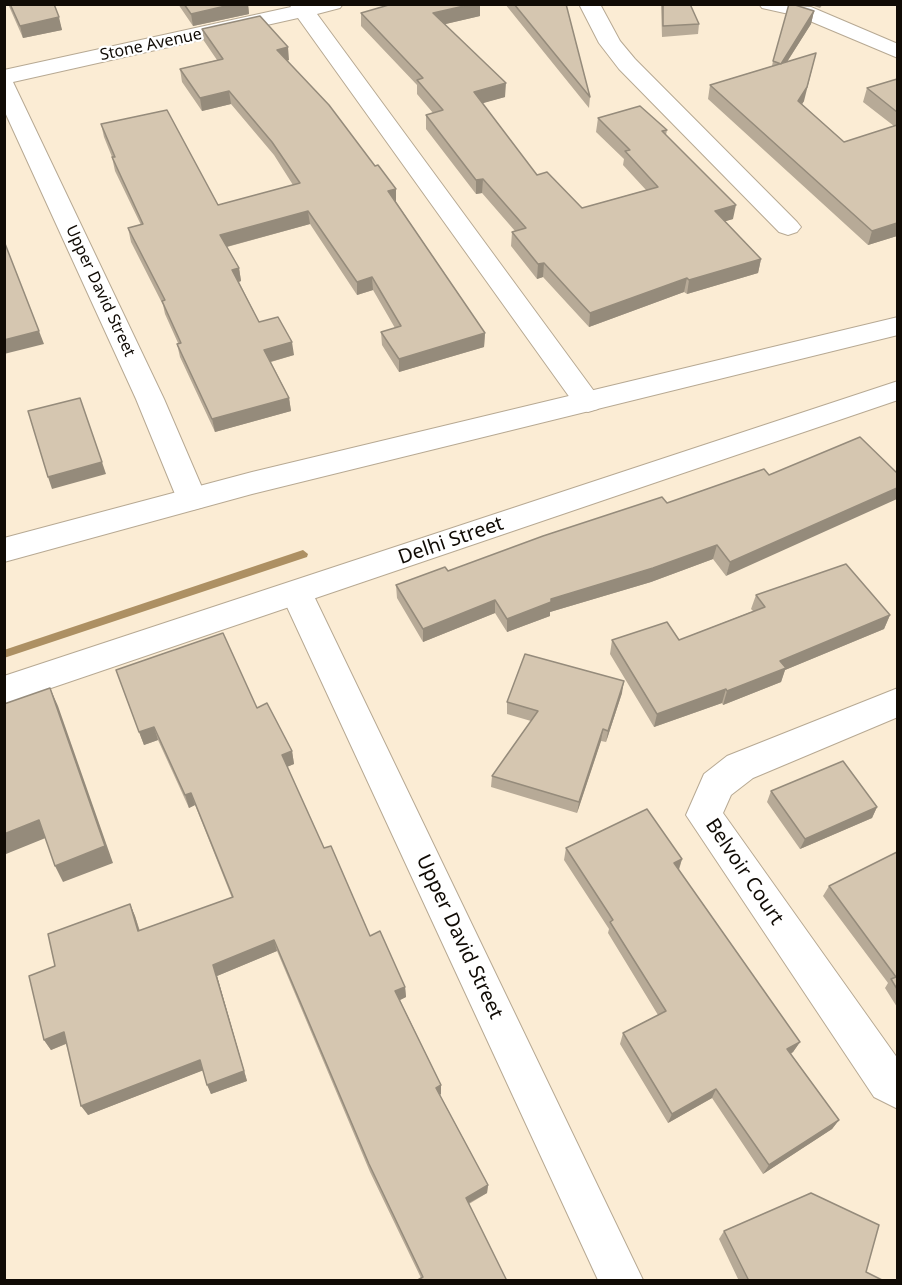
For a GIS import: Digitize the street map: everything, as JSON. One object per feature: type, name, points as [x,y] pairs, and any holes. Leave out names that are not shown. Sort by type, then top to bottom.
[{"type":"street","name":"Stone Avenue","points":[[4,76],[333,4]]},
{"type":"street","points":[[589,4],[610,43],[627,64],[788,227]]},
{"type":"street","points":[[769,4],[804,11],[897,52]]},
{"type":"street","points":[[302,9],[588,402]]},
{"type":"street","name":"Upper David Street","points":[[4,84],[150,399],[192,500]]},
{"type":"street","points":[[4,550],[192,500],[897,326]]},
{"type":"street","name":"Delhi Street","points":[[4,690],[297,594],[897,390]]},
{"type":"street","name":"Upper David Street","points":[[297,594],[621,1281]]},
{"type":"street","name":"Belvoir Court","points":[[897,702],[740,767],[717,785],[704,815],[889,1082],[897,1088]]},
{"type":"building","points":[[10,4],[54,4],[59,17],[20,26]]},
{"type":"building","points":[[184,4],[234,4],[191,14]]},
{"type":"building","points":[[392,4],[473,4],[433,13],[506,83],[474,92],[537,175],[547,172],[582,208],[658,187],[625,151],[630,150],[598,118],[640,106],[667,130],[662,131],[736,205],[715,211],[761,259],[689,280],[687,278],[590,313],[544,263],[538,264],[512,232],[526,228],[483,179],[476,180],[426,115],[443,110],[417,80],[423,78],[361,13]]},
{"type":"building","points":[[514,4],[566,4],[590,97]]},
{"type":"building","points":[[663,4],[690,4],[699,24],[663,26]]},
{"type":"building","points":[[789,4],[814,11],[781,64],[773,61]]},
{"type":"building","points":[[260,16],[288,47],[277,50],[329,105],[375,166],[378,165],[396,189],[388,191],[485,333],[399,359],[381,332],[401,326],[372,277],[357,282],[308,211],[220,235],[239,268],[232,270],[259,322],[278,317],[292,342],[264,350],[289,398],[212,419],[177,344],[181,343],[162,301],[165,300],[128,228],[143,224],[112,157],[115,157],[101,124],[167,110],[218,205],[300,183],[272,142],[229,91],[200,98],[180,69],[223,59],[202,29]]},
{"type":"building","points":[[816,53],[807,87],[798,101],[844,142],[897,125],[897,223],[872,231],[710,85]]},
{"type":"building","points":[[897,79],[897,112],[867,88]]},
{"type":"building","points":[[4,241],[39,331],[4,340]]},
{"type":"building","points":[[80,398],[102,462],[48,477],[28,411]]},
{"type":"building","points":[[860,437],[897,473],[897,488],[730,562],[717,545],[653,568],[551,599],[551,602],[507,619],[495,600],[423,629],[396,585],[445,567],[448,571],[543,536],[662,497],[667,503],[764,469],[769,475]]},
{"type":"building","points":[[846,564],[890,615],[780,661],[786,668],[727,691],[726,689],[657,714],[612,640],[667,622],[679,640],[765,607],[756,595]]},
{"type":"building","points":[[223,633],[257,708],[267,703],[292,751],[282,755],[324,848],[331,846],[370,936],[380,931],[405,987],[395,991],[441,1085],[436,1088],[488,1185],[466,1198],[507,1281],[416,1281],[423,1277],[369,1164],[274,940],[213,965],[244,1071],[207,1085],[200,1060],[81,1106],[64,1032],[44,1040],[29,976],[55,966],[48,934],[130,904],[138,931],[233,897],[191,793],[185,795],[154,727],[139,732],[116,670]]},
{"type":"building","points":[[525,654],[624,681],[608,731],[603,729],[579,802],[492,776],[538,711],[507,702]]},
{"type":"building","points":[[50,688],[105,846],[55,866],[39,820],[4,834],[4,704]]},
{"type":"building","points":[[843,761],[877,807],[805,839],[771,791]]},
{"type":"building","points":[[647,809],[682,859],[674,863],[800,1042],[787,1049],[839,1120],[769,1165],[716,1089],[672,1114],[623,1033],[666,1011],[610,922],[613,920],[566,848]]},
{"type":"building","points":[[897,852],[897,989],[891,979],[896,977],[829,886]]},
{"type":"building","points":[[811,1193],[879,1225],[866,1272],[884,1281],[749,1281],[724,1231]]},
{"type":"waterway","points":[[4,654],[303,554]]}]
